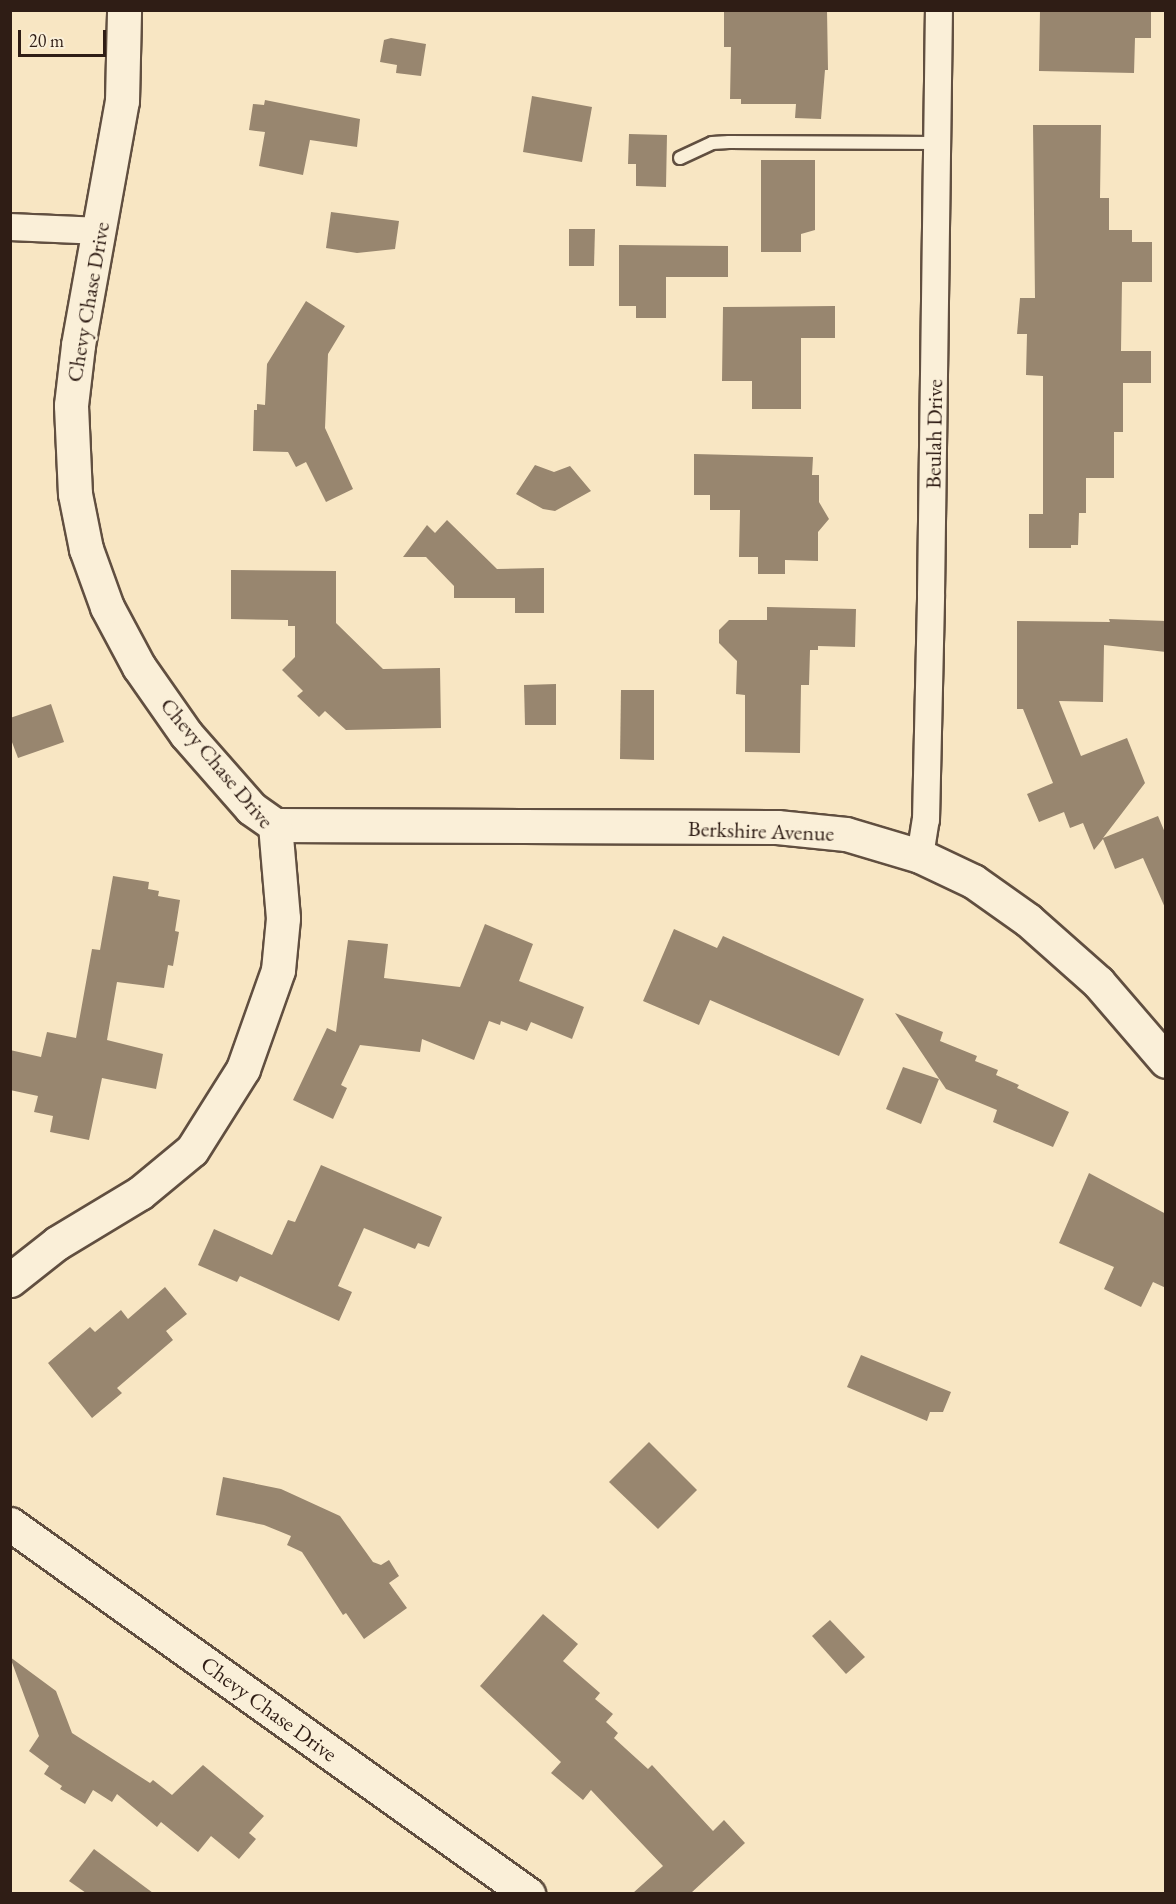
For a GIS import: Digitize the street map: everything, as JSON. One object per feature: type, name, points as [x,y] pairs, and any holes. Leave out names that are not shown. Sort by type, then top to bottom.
[{"type":"main road","name":"Chevy Chase Drive","points":[[10,1280],[57,1243],[168,1173],[192,1150],[243,1069],[278,970],[283,918],[275,825],[251,808],[193,742],[139,667],[107,607],[86,549],[75,494],[71,405],[122,101],[124,10]]},
{"type":"main road","name":"Berkshire Avenue","points":[[275,825],[777,827],[846,834],[920,856],[973,881],[1028,920],[1098,982],[1166,1061]]},
{"type":"main road","name":"Chevy Chase Drive","points":[[10,1524],[528,1893]]},
{"type":"street","name":"Beulah Drive","points":[[920,856],[926,820],[930,655],[939,10]]},
{"type":"street","points":[[10,227],[100,231]]},
{"type":"lane","points":[[680,158],[712,143],[729,142],[937,143]]},
{"type":"building","points":[[724,10],[827,10],[828,70],[825,70],[821,119],[795,118],[796,104],[741,104],[741,99],[730,99],[731,47],[724,47]]},
{"type":"building","points":[[1040,10],[1151,10],[1151,38],[1135,38],[1134,73],[1039,71]]},
{"type":"building","points":[[391,38],[426,44],[421,76],[396,73],[397,65],[380,62],[384,40]]},
{"type":"building","points":[[532,96],[592,107],[582,162],[523,152]]},
{"type":"building","points":[[265,100],[360,119],[357,147],[310,140],[303,175],[259,166],[265,132],[249,130],[253,104],[264,105]]},
{"type":"building","points":[[1033,125],[1101,125],[1100,198],[1109,198],[1109,230],[1132,230],[1132,242],[1152,242],[1152,282],[1122,282],[1121,351],[1151,351],[1151,383],[1123,383],[1123,432],[1114,432],[1114,478],[1086,478],[1086,513],[1079,513],[1078,545],[1071,545],[1071,548],[1029,548],[1029,514],[1043,514],[1043,376],[1026,375],[1027,334],[1017,334],[1020,298],[1035,298]]},
{"type":"building","points":[[629,134],[667,135],[666,187],[636,186],[636,164],[628,164]]},
{"type":"building","points":[[761,160],[815,160],[815,230],[801,234],[801,252],[761,252]]},
{"type":"building","points":[[331,212],[399,221],[395,249],[357,253],[326,248]]},
{"type":"building","points":[[569,229],[595,229],[594,266],[569,266]]},
{"type":"building","points":[[619,245],[728,246],[728,277],[666,277],[666,318],[636,318],[636,306],[619,306]]},
{"type":"building","points":[[306,301],[345,326],[328,354],[325,428],[353,489],[326,502],[306,462],[296,467],[288,452],[253,451],[254,410],[257,410],[257,404],[265,405],[267,364]]},
{"type":"building","points":[[835,306],[835,338],[801,338],[801,409],[752,409],[752,381],[722,381],[723,307]]},
{"type":"building","points":[[694,454],[813,457],[812,475],[819,475],[819,502],[829,519],[818,532],[818,561],[785,560],[785,574],[758,574],[758,557],[739,557],[740,510],[710,510],[710,495],[694,495]]},
{"type":"building","points":[[535,465],[554,472],[570,466],[591,491],[555,511],[543,509],[516,494]]},
{"type":"building","points":[[447,520],[497,569],[544,568],[544,613],[515,613],[515,598],[454,598],[454,586],[426,557],[403,557],[427,525],[435,533]]},
{"type":"building","points":[[231,570],[336,571],[336,623],[383,669],[440,668],[441,728],[346,730],[325,711],[319,717],[297,696],[303,691],[282,670],[295,657],[295,626],[288,626],[288,620],[231,619]]},
{"type":"building","points":[[767,607],[856,609],[855,647],[818,646],[818,650],[810,650],[809,685],[801,685],[800,753],[745,752],[745,695],[736,694],[737,661],[719,643],[719,630],[729,620],[767,620]]},
{"type":"building","points":[[1109,619],[1166,621],[1166,652],[1104,645],[1103,702],[1059,701],[1081,756],[1127,738],[1145,783],[1103,838],[1158,816],[1166,835],[1166,910],[1143,858],[1115,869],[1103,839],[1094,850],[1083,823],[1070,828],[1064,812],[1039,822],[1027,794],[1053,783],[1023,709],[1017,709],[1017,621],[1110,622]]},
{"type":"building","points":[[556,684],[556,725],[525,725],[524,685]]},
{"type":"building","points":[[621,690],[654,690],[654,760],[620,759]]},
{"type":"building","points":[[51,704],[64,742],[18,758],[10,737],[10,718]]},
{"type":"building","points":[[113,876],[149,882],[148,889],[159,891],[158,896],[180,900],[175,931],[179,932],[173,966],[168,965],[164,988],[117,982],[107,1040],[163,1054],[156,1089],[102,1078],[89,1140],[50,1132],[53,1116],[34,1112],[38,1096],[10,1090],[10,1050],[41,1057],[47,1032],[76,1038],[92,949],[100,950]]},
{"type":"building","points":[[485,924],[533,944],[519,981],[584,1007],[572,1039],[531,1022],[527,1031],[501,1021],[500,1025],[489,1021],[474,1060],[422,1039],[420,1052],[360,1045],[341,1085],[347,1088],[333,1119],[293,1100],[327,1028],[336,1032],[348,940],[388,944],[384,978],[460,987]]},
{"type":"building","points":[[674,929],[717,948],[723,936],[864,999],[839,1056],[710,1000],[699,1025],[643,1001]]},
{"type":"building","points":[[895,1013],[943,1032],[940,1041],[977,1056],[975,1061],[998,1070],[996,1075],[1019,1085],[1017,1088],[1069,1112],[1053,1147],[993,1122],[997,1110],[946,1089]]},
{"type":"building","points":[[903,1067],[939,1079],[921,1124],[886,1109]]},
{"type":"building","points":[[321,1165],[442,1217],[429,1247],[418,1243],[415,1249],[364,1228],[338,1286],[352,1292],[339,1321],[240,1276],[237,1282],[198,1265],[214,1229],[272,1255],[288,1220],[295,1222]]},
{"type":"building","points":[[1089,1173],[1166,1214],[1166,1288],[1153,1282],[1141,1307],[1104,1289],[1114,1267],[1059,1243]]},
{"type":"building","points":[[165,1287],[187,1314],[166,1331],[173,1340],[117,1388],[122,1393],[92,1418],[48,1363],[90,1327],[95,1332],[121,1310],[128,1319]]},
{"type":"building","points":[[861,1355],[951,1392],[943,1412],[930,1412],[927,1421],[847,1387]]},
{"type":"building","points":[[649,1442],[697,1490],[658,1529],[609,1482]]},
{"type":"building","points":[[223,1477],[281,1489],[340,1516],[373,1562],[381,1565],[389,1560],[399,1576],[389,1583],[407,1608],[364,1639],[346,1613],[343,1615],[302,1552],[287,1545],[291,1536],[264,1525],[216,1515]]},
{"type":"building","points":[[543,1614],[578,1644],[563,1661],[600,1693],[595,1699],[613,1714],[606,1722],[618,1733],[614,1738],[648,1769],[652,1765],[713,1831],[724,1820],[745,1843],[691,1893],[633,1893],[663,1866],[591,1790],[583,1800],[551,1773],[561,1762],[480,1686]]},
{"type":"building","points":[[830,1620],[865,1657],[846,1674],[812,1636]]},
{"type":"building","points":[[10,1657],[56,1691],[72,1733],[150,1783],[153,1780],[172,1795],[203,1765],[264,1816],[249,1833],[256,1839],[239,1859],[211,1836],[198,1852],[161,1822],[157,1827],[117,1794],[112,1802],[93,1790],[85,1804],[60,1789],[62,1786],[44,1774],[49,1766],[29,1751],[39,1736]]},
{"type":"building","points":[[94,1849],[153,1893],[86,1893],[69,1881]]}]
